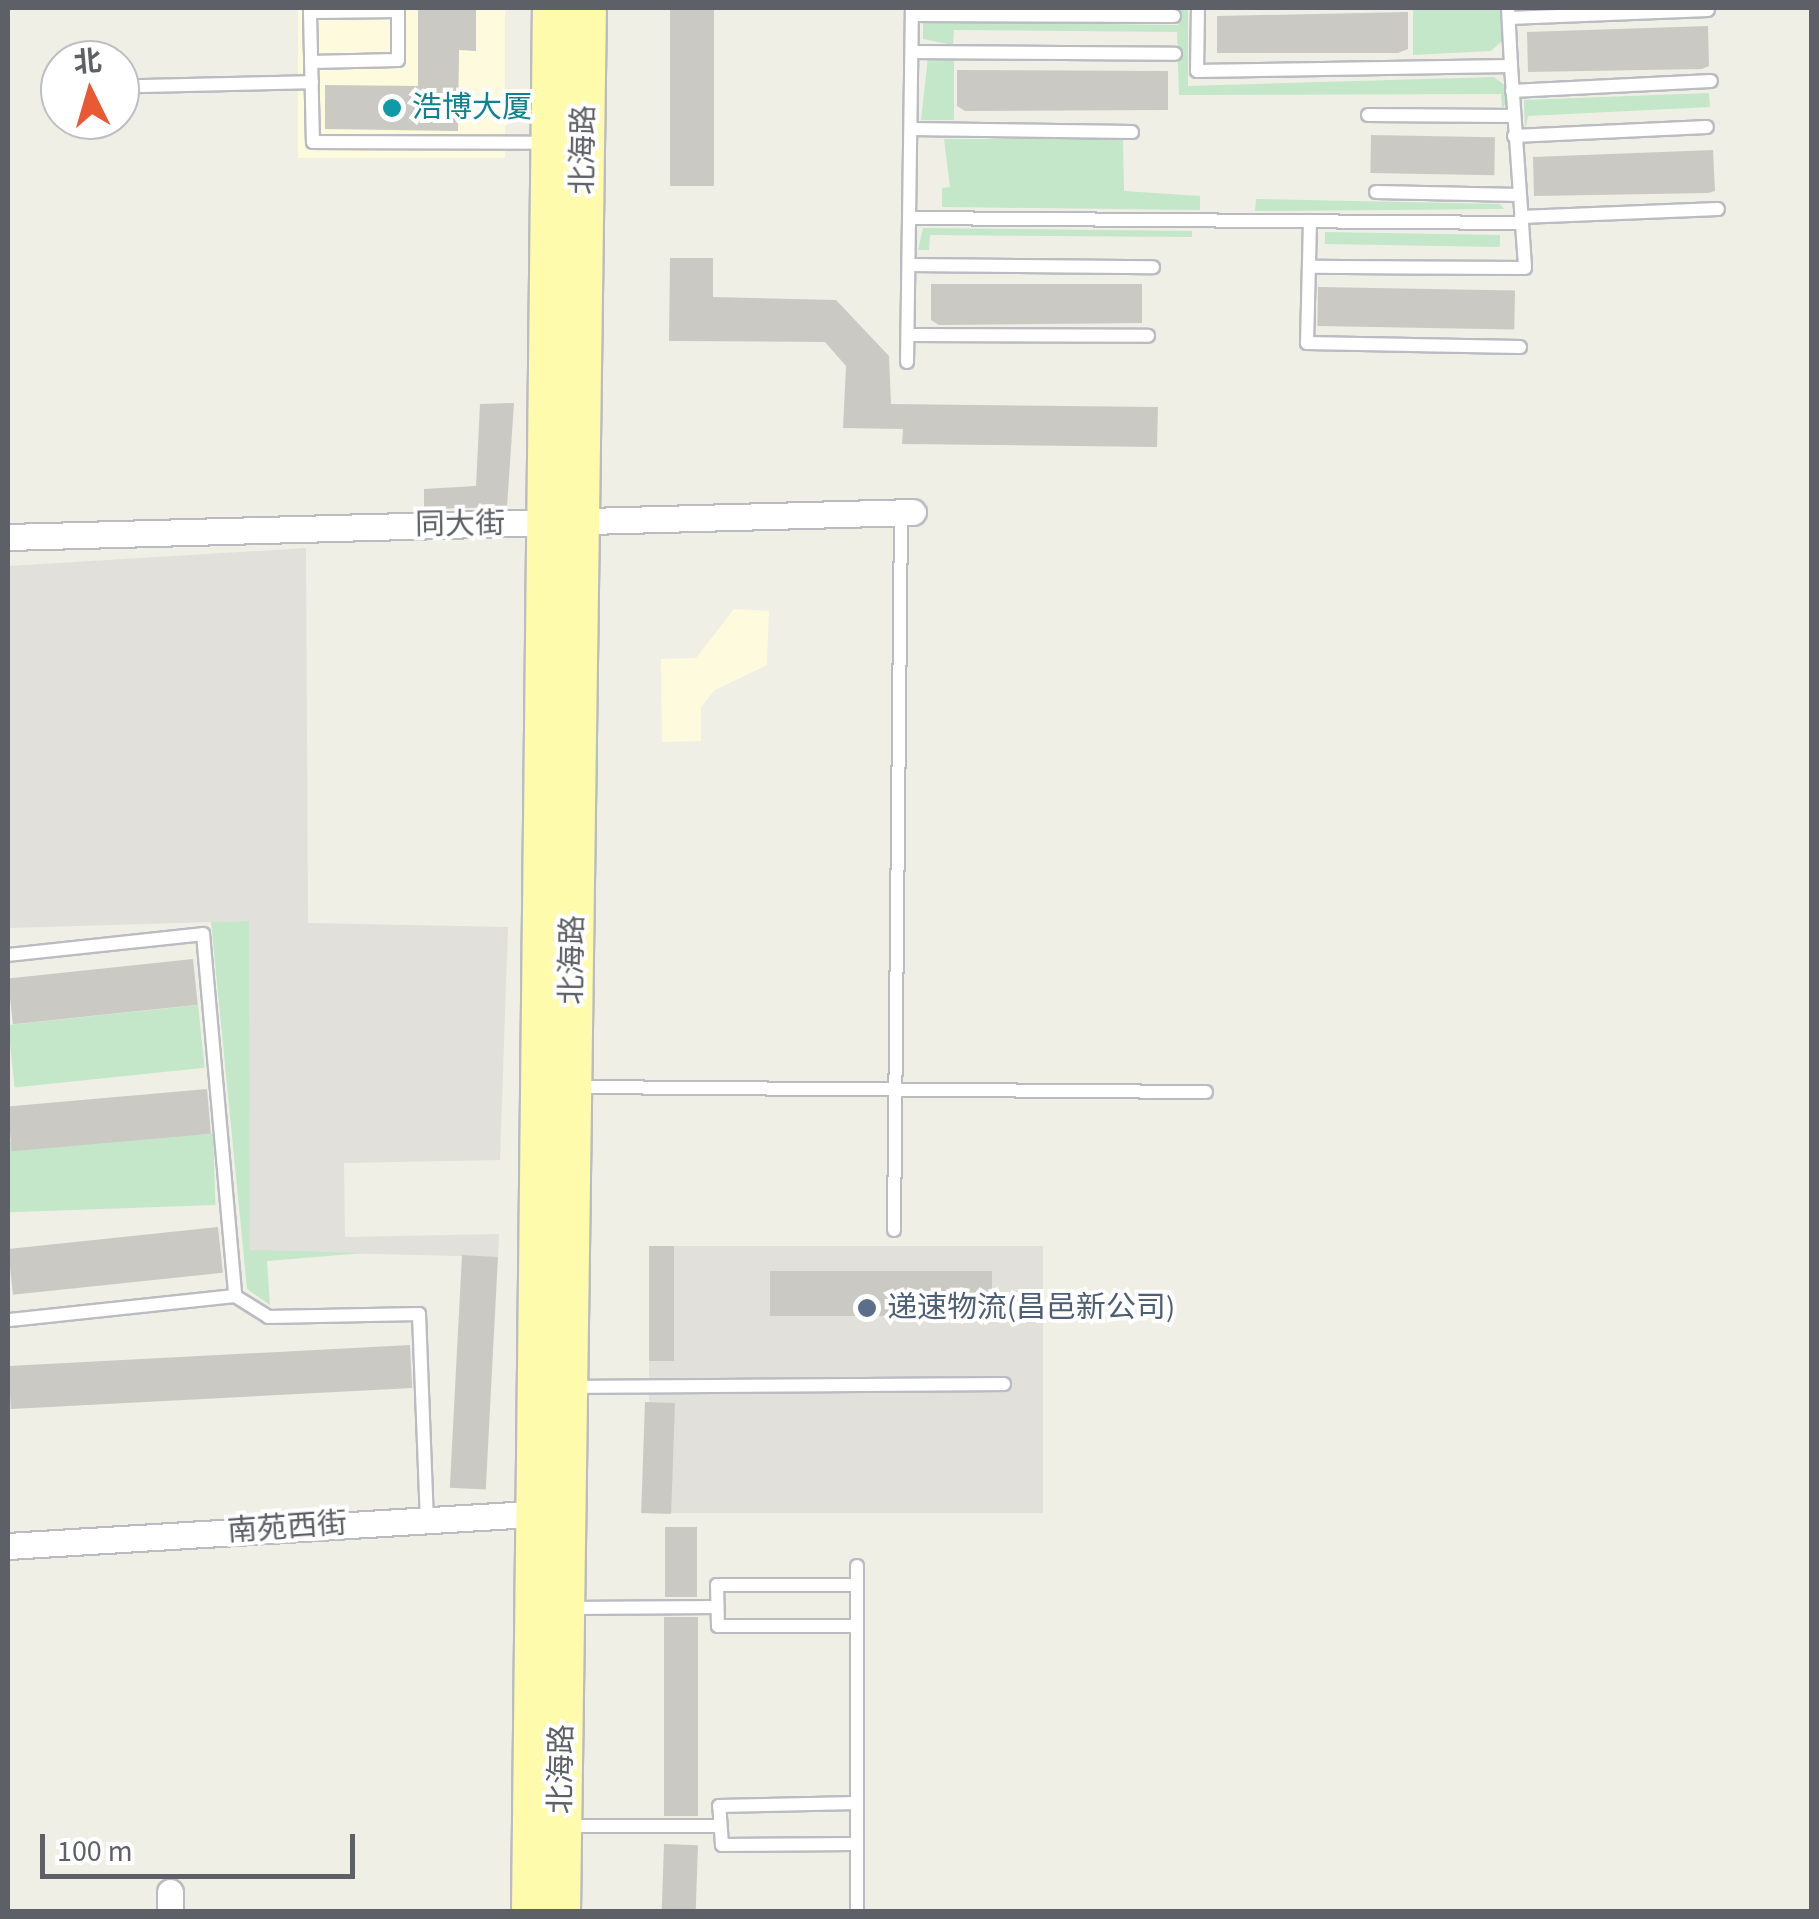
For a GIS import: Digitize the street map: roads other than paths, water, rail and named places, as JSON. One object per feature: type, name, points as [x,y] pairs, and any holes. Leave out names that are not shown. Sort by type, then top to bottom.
[{"type":"main road","name":"北海路","points":[[553,8],[552,143],[563,521]]},
{"type":"main road","name":"北海路","points":[[532,1912],[551,1512],[563,521],[586,8]]},
{"type":"main road","name":"北海路","points":[[556,1087],[567,1387],[551,1512],[564,1608],[560,1912]]},
{"type":"street","name":"同大街","points":[[8,537],[907,512]]},
{"type":"street","name":"南苑西街","points":[[8,1546],[551,1512]]},
{"type":"lane","points":[[1198,8],[1196,71],[1512,66]]},
{"type":"lane","points":[[312,62],[398,60],[398,10],[310,12],[313,142],[552,143]]},
{"type":"lane","points":[[1309,267],[1525,268],[1509,13],[1708,10]]},
{"type":"lane","points":[[907,362],[912,11],[1174,16]]},
{"type":"lane","points":[[912,52],[1175,54]]},
{"type":"lane","points":[[1512,91],[1710,81]]},
{"type":"lane","points":[[140,86],[312,82]]},
{"type":"lane","points":[[1368,115],[1513,116]]},
{"type":"lane","points":[[1514,136],[1707,127]]},
{"type":"lane","points":[[912,129],[1132,132]]},
{"type":"lane","points":[[1376,192],[1520,196]]},
{"type":"lane","points":[[911,218],[1522,220],[1718,208]]},
{"type":"lane","points":[[1310,221],[1307,344],[1520,346]]},
{"type":"lane","points":[[909,265],[1153,267]]},
{"type":"lane","points":[[908,335],[1148,336]]},
{"type":"lane","points":[[894,1230],[907,512]]},
{"type":"lane","points":[[8,955],[203,934],[236,1296]]},
{"type":"lane","points":[[556,1087],[1206,1092]]},
{"type":"lane","points":[[10,1320],[236,1296],[268,1316],[419,1314],[426,1519]]},
{"type":"lane","points":[[567,1387],[1004,1384]]},
{"type":"lane","points":[[857,1566],[857,1912]]},
{"type":"lane","points":[[857,1585],[717,1585],[718,1626],[857,1626]]},
{"type":"lane","points":[[564,1608],[718,1607]]},
{"type":"lane","points":[[857,1803],[719,1806],[722,1846],[857,1844]]},
{"type":"lane","points":[[561,1826],[720,1826]]},
{"type":"place","name":"浩博大厦","points":[[392,108]]},
{"type":"place","name":"递速物流(昌邑新公司)","points":[[867,1308]]}]
